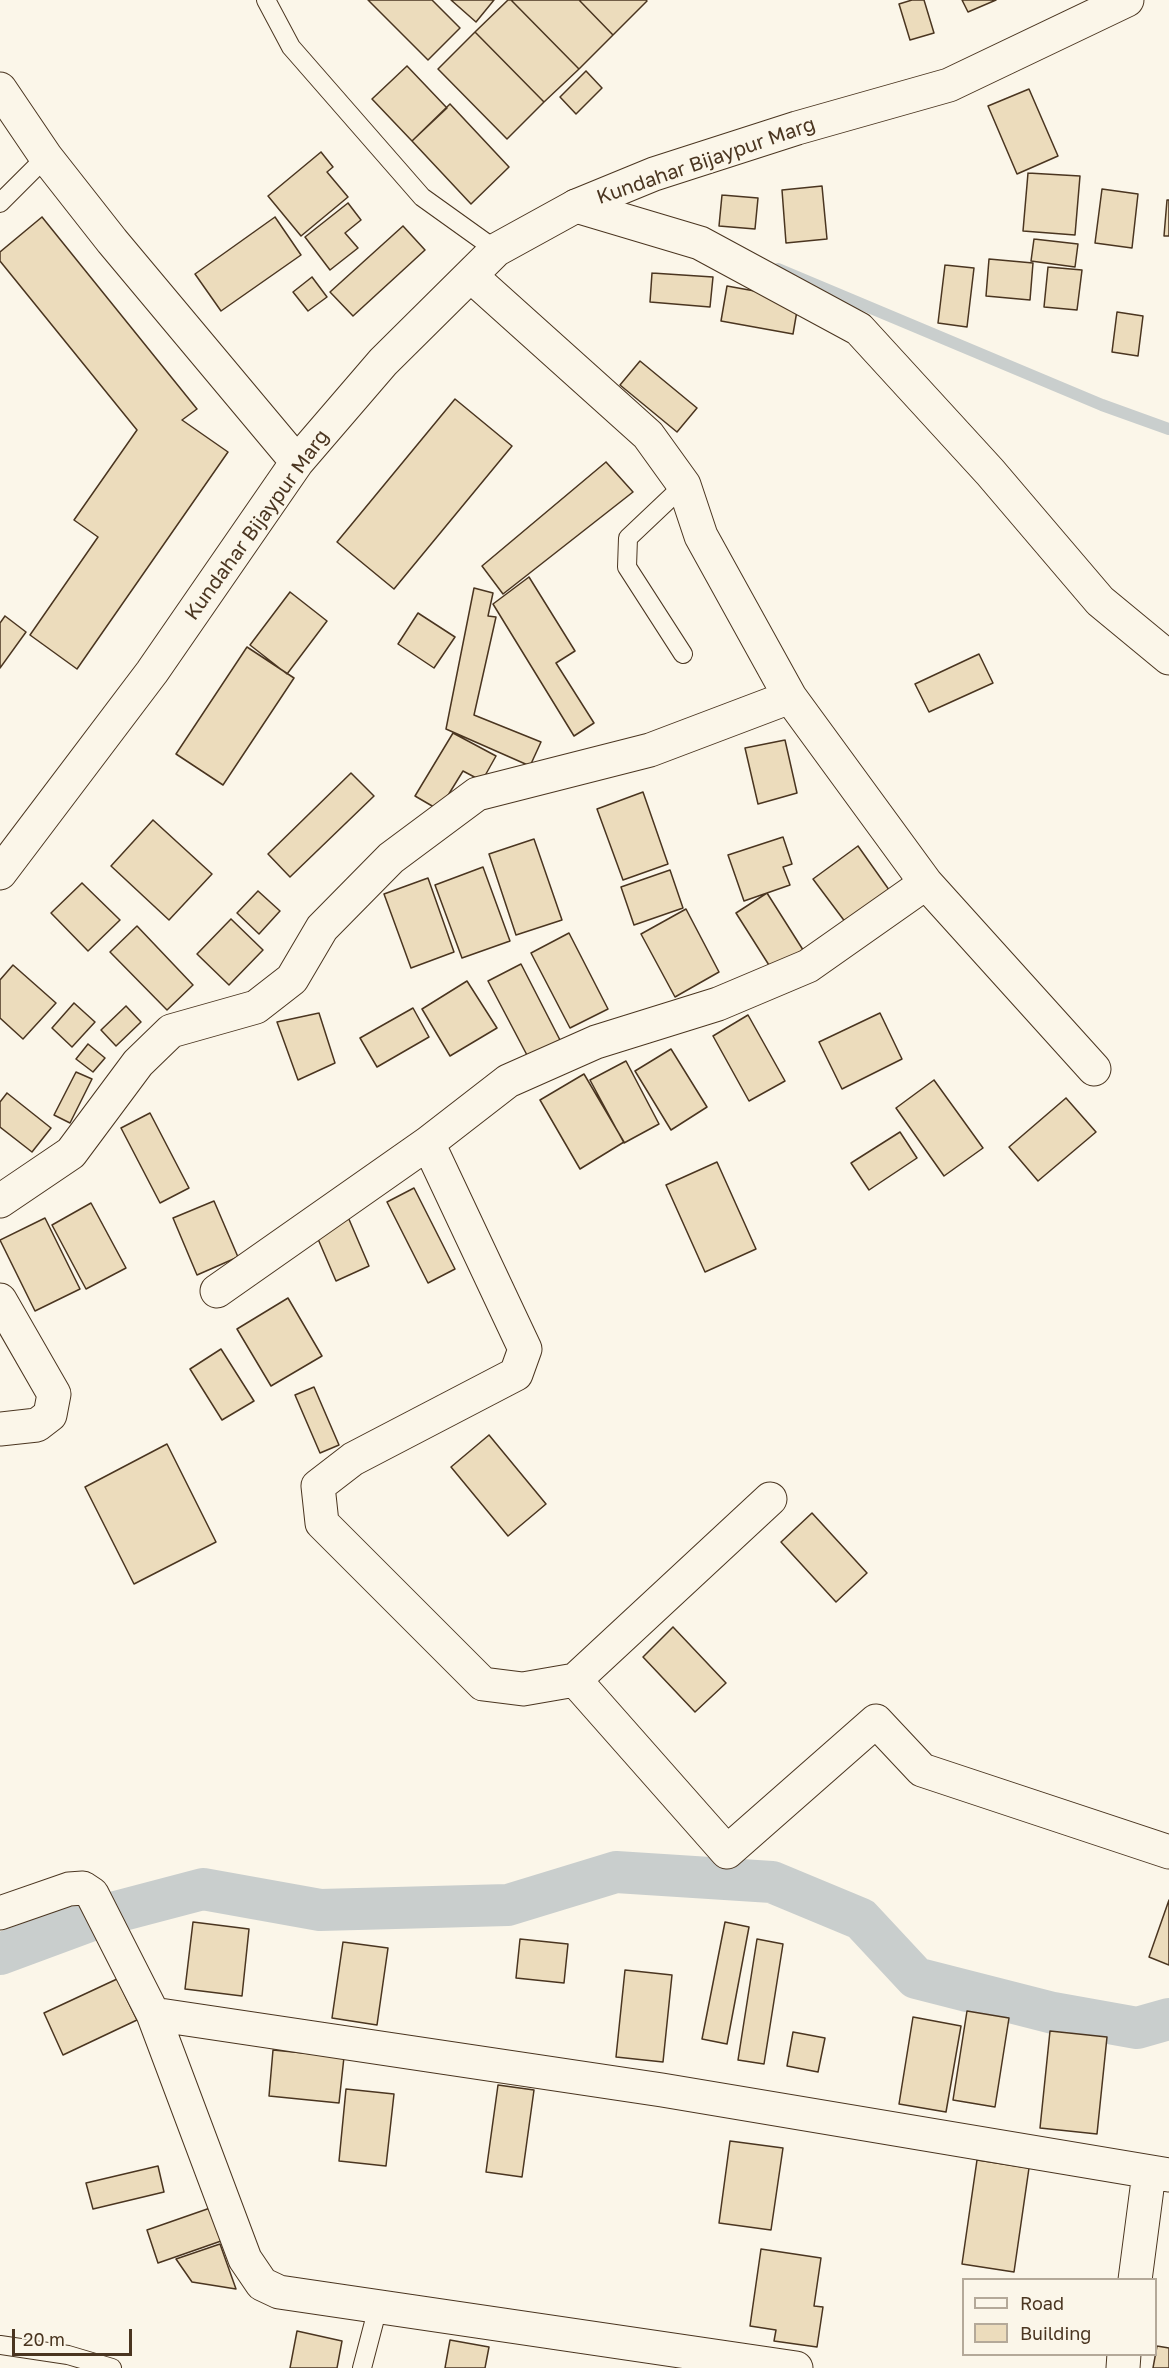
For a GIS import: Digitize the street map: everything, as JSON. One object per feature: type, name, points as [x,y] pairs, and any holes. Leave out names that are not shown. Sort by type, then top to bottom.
[{"type":"street","name":"Kundahar Bijaypur Marg","points":[[0,873],[153,672],[297,462],[382,362],[496,250],[576,206],[654,174],[775,135],[949,85],[1127,0]]},
{"type":"street","points":[[0,89],[46,157],[112,241],[297,462]]},
{"type":"street","points":[[576,206],[700,243],[859,329],[990,472],[1100,601],[1169,658]]},
{"type":"street","points":[[471,276],[648,435],[684,485],[701,536],[790,697],[926,883],[1094,1069]]},
{"type":"street","points":[[0,1201],[71,1153],[138,1063],[171,1031],[256,1007],[292,980],[322,928],[391,858],[477,794],[650,750],[790,697]]},
{"type":"street","points":[[217,1291],[428,1143],[508,1081],[596,1042],[718,1004],[808,966],[926,883]]},
{"type":"street","points":[[428,1143],[525,1348],[516,1374],[353,1459],[318,1486],[322,1523],[483,1684],[523,1689],[575,1680],[771,1499]]},
{"type":"street","points":[[0,1300],[54,1394],[50,1415],[37,1425],[0,1429]]},
{"type":"street","points":[[575,1680],[727,1852],[876,1721],[922,1770],[1169,1851]]},
{"type":"street","points":[[0,1913],[69,1889],[83,1888],[92,1894],[101,1906],[153,2014],[245,2259],[262,2284],[279,2292],[796,2368]]},
{"type":"street","points":[[153,2014],[662,2090],[1159,2174],[1135,2278]]},
{"type":"lane","points":[[266,0],[291,47],[422,197],[496,250]]},
{"type":"lane","points":[[0,203],[46,157]]},
{"type":"lane","points":[[683,654],[627,567],[628,538],[684,485]]},
{"type":"lane","points":[[362,2368],[378,2307]]},
{"type":"lane","points":[[0,2345],[68,2355],[112,2368]]},
{"type":"building","points":[[368,0],[432,0],[460,28],[428,60]]},
{"type":"building","points":[[451,0],[494,0],[476,22]]},
{"type":"building","points":[[508,0],[511,0],[579,69],[544,102],[475,32]]},
{"type":"building","points":[[511,0],[579,0],[613,35],[579,69]]},
{"type":"building","points":[[579,0],[646,0],[647,1],[613,35]]},
{"type":"building","points":[[912,0],[924,0],[934,33],[910,40],[899,4]]},
{"type":"building","points":[[962,0],[996,0],[968,12]]},
{"type":"building","points":[[475,32],[544,102],[507,139],[438,69]]},
{"type":"building","points":[[407,66],[447,108],[412,141],[372,99]]},
{"type":"building","points":[[586,71],[602,88],[576,114],[560,97]]},
{"type":"building","points":[[1029,89],[1058,156],[1017,174],[988,106]]},
{"type":"building","points":[[450,104],[509,167],[471,204],[412,141]]},
{"type":"building","points":[[321,152],[333,167],[327,172],[348,197],[301,236],[268,196]]},
{"type":"building","points":[[1028,173],[1080,176],[1075,235],[1023,231]]},
{"type":"building","points":[[822,186],[827,239],[786,243],[782,190]]},
{"type":"building","points":[[1102,189],[1138,194],[1132,248],[1095,243]]},
{"type":"building","points":[[722,195],[758,198],[755,229],[719,226]]},
{"type":"building","points":[[1167,200],[1169,200],[1169,236],[1164,236]]},
{"type":"building","points":[[348,203],[361,220],[345,233],[358,248],[330,270],[305,237]]},
{"type":"building","points":[[42,217],[197,409],[182,420],[228,452],[77,669],[30,635],[98,537],[74,520],[137,430],[0,261],[0,252]]},
{"type":"building","points":[[275,217],[301,255],[221,311],[195,274]]},
{"type":"building","points":[[403,226],[425,250],[353,316],[330,292]]},
{"type":"building","points":[[1034,239],[1078,244],[1075,267],[1031,261]]},
{"type":"building","points":[[989,259],[1033,263],[1030,300],[986,296]]},
{"type":"building","points":[[945,265],[974,268],[967,327],[938,323]]},
{"type":"building","points":[[1048,267],[1082,270],[1077,310],[1044,307]]},
{"type":"building","points":[[652,273],[713,277],[710,307],[650,302]]},
{"type":"building","points":[[312,277],[327,297],[308,311],[293,292]]},
{"type":"building","points":[[727,286],[799,299],[793,334],[721,321]]},
{"type":"building","points":[[1117,312],[1143,316],[1138,356],[1112,352]]},
{"type":"building","points":[[640,361],[697,408],[677,432],[620,385]]},
{"type":"building","points":[[455,399],[512,446],[394,589],[337,542]]},
{"type":"building","points":[[606,462],[633,492],[503,594],[482,566]]},
{"type":"building","points":[[529,577],[575,651],[556,663],[594,723],[574,736],[493,604]]},
{"type":"building","points":[[474,588],[493,593],[488,616],[496,617],[474,715],[541,742],[530,766],[446,729]]},
{"type":"building","points":[[290,592],[327,621],[287,674],[250,645]]},
{"type":"building","points":[[418,613],[455,637],[434,668],[398,644]]},
{"type":"building","points":[[5,616],[26,632],[0,668],[0,623]]},
{"type":"building","points":[[247,647],[294,678],[223,785],[176,754]]},
{"type":"building","points":[[979,654],[993,683],[929,712],[915,684]]},
{"type":"building","points":[[453,733],[496,756],[482,781],[463,771],[439,810],[415,796]]},
{"type":"building","points":[[785,740],[797,793],[758,804],[745,748]]},
{"type":"building","points":[[351,773],[374,796],[290,877],[268,854]]},
{"type":"building","points":[[643,792],[668,864],[623,880],[597,809]]},
{"type":"building","points":[[153,820],[212,874],[169,920],[111,866]]},
{"type":"building","points":[[783,837],[792,864],[783,867],[790,885],[744,901],[728,855]]},
{"type":"building","points":[[534,839],[562,920],[516,935],[489,854]]},
{"type":"building","points":[[858,846],[892,894],[846,923],[813,879]]},
{"type":"building","points":[[483,867],[510,941],[462,958],[435,885]]},
{"type":"building","points":[[670,870],[683,908],[634,925],[621,887]]},
{"type":"building","points":[[428,878],[454,952],[411,968],[384,894]]},
{"type":"building","points":[[82,883],[120,920],[88,951],[51,913]]},
{"type":"building","points":[[258,891],[280,911],[259,934],[237,913]]},
{"type":"building","points":[[767,893],[805,953],[774,973],[736,913]]},
{"type":"building","points":[[686,909],[719,972],[675,997],[641,934]]},
{"type":"building","points":[[231,919],[263,950],[229,985],[197,954]]},
{"type":"building","points":[[137,926],[193,985],[167,1010],[110,952]]},
{"type":"building","points":[[569,933],[608,1009],[570,1028],[531,953]]},
{"type":"building","points":[[521,964],[560,1040],[528,1057],[488,981]]},
{"type":"building","points":[[13,965],[56,1003],[23,1039],[0,1018],[0,980]]},
{"type":"building","points":[[467,981],[497,1028],[450,1056],[422,1009]]},
{"type":"building","points":[[74,1003],[95,1022],[72,1047],[52,1028]]},
{"type":"building","points":[[126,1006],[141,1022],[116,1046],[101,1030]]},
{"type":"building","points":[[413,1008],[429,1037],[377,1067],[360,1038]]},
{"type":"building","points":[[319,1013],[335,1063],[298,1080],[277,1022]]},
{"type":"building","points":[[880,1013],[902,1059],[842,1089],[819,1042]]},
{"type":"building","points":[[748,1015],[785,1081],[749,1101],[713,1036]]},
{"type":"building","points":[[88,1044],[105,1058],[93,1072],[76,1059]]},
{"type":"building","points":[[671,1049],[707,1107],[671,1130],[635,1071]]},
{"type":"building","points":[[626,1061],[659,1124],[624,1143],[590,1080]]},
{"type":"building","points":[[76,1072],[92,1079],[70,1123],[54,1115]]},
{"type":"building","points":[[584,1074],[624,1142],[580,1169],[540,1100]]},
{"type":"building","points":[[934,1080],[983,1148],[944,1176],[896,1108]]},
{"type":"building","points":[[7,1093],[51,1128],[32,1152],[0,1127],[0,1102]]},
{"type":"building","points":[[1066,1098],[1096,1132],[1038,1181],[1009,1147]]},
{"type":"building","points":[[150,1113],[189,1188],[160,1203],[121,1128]]},
{"type":"building","points":[[900,1132],[917,1158],[869,1190],[851,1163]]},
{"type":"building","points":[[717,1162],[756,1249],[705,1272],[666,1185]]},
{"type":"building","points":[[414,1188],[455,1269],[428,1283],[387,1202]]},
{"type":"building","points":[[214,1201],[238,1257],[197,1275],[173,1218]]},
{"type":"building","points":[[91,1203],[126,1268],[86,1289],[52,1225]]},
{"type":"building","points":[[348,1217],[369,1266],[336,1281],[315,1232]]},
{"type":"building","points":[[45,1218],[80,1289],[35,1311],[0,1240]]},
{"type":"building","points":[[288,1298],[322,1356],[271,1386],[237,1329]]},
{"type":"building","points":[[221,1349],[254,1401],[222,1420],[190,1369]]},
{"type":"building","points":[[314,1387],[339,1445],[320,1453],[295,1395]]},
{"type":"building","points":[[489,1435],[546,1504],[508,1536],[451,1467]]},
{"type":"building","points":[[167,1444],[216,1542],[134,1584],[85,1487]]},
{"type":"building","points":[[812,1513],[867,1573],[836,1602],[781,1542]]},
{"type":"building","points":[[673,1627],[726,1683],[695,1712],[643,1657]]},
{"type":"building","points":[[1169,1900],[1169,1965],[1149,1957]]},
{"type":"building","points":[[193,1922],[249,1929],[242,1996],[185,1989]]},
{"type":"building","points":[[725,1922],[749,1927],[727,2044],[702,2039]]},
{"type":"building","points":[[520,1939],[568,1944],[564,1983],[516,1978]]},
{"type":"building","points":[[757,1939],[783,1944],[764,2064],[738,2060]]},
{"type":"building","points":[[343,1942],[388,1948],[377,2025],[332,2018]]},
{"type":"building","points":[[625,1970],[672,1975],[663,2062],[616,2057]]},
{"type":"building","points":[[117,1979],[137,2020],[63,2055],[44,2013]]},
{"type":"building","points":[[967,2011],[1009,2018],[995,2107],[953,2100]]},
{"type":"building","points":[[913,2017],[961,2026],[946,2112],[899,2104]]},
{"type":"building","points":[[1050,2031],[1107,2037],[1097,2134],[1040,2128]]},
{"type":"building","points":[[793,2032],[825,2038],[818,2072],[787,2066]]},
{"type":"building","points":[[273,2050],[344,2057],[339,2103],[269,2096]]},
{"type":"building","points":[[498,2085],[534,2090],[522,2177],[486,2172]]},
{"type":"building","points":[[346,2089],[394,2094],[386,2166],[339,2161]]},
{"type":"building","points":[[730,2141],[783,2148],[771,2230],[719,2223]]},
{"type":"building","points":[[977,2160],[1029,2168],[1014,2272],[962,2264]]},
{"type":"building","points":[[158,2166],[164,2192],[93,2209],[86,2183]]},
{"type":"building","points":[[213,2207],[224,2240],[158,2263],[147,2230]]},
{"type":"building","points":[[220,2244],[236,2289],[192,2282],[176,2259]]},
{"type":"building","points":[[761,2249],[821,2258],[814,2306],[823,2307],[817,2347],[774,2341],[776,2330],[750,2326]]},
{"type":"building","points":[[297,2331],[342,2341],[337,2368],[290,2368]]},
{"type":"building","points":[[450,2340],[489,2347],[485,2368],[445,2368]]},
{"type":"building","points":[[1157,2346],[1169,2348],[1169,2368],[1153,2368]]},
{"type":"waterway","points":[[778,269],[1102,405],[1169,429]]},
{"type":"waterway","points":[[0,1954],[108,1914],[203,1889],[320,1910],[508,1905],[616,1872],[772,1882],[861,1919],[916,1978],[1053,2013],[1137,2028],[1169,2019]]}]
